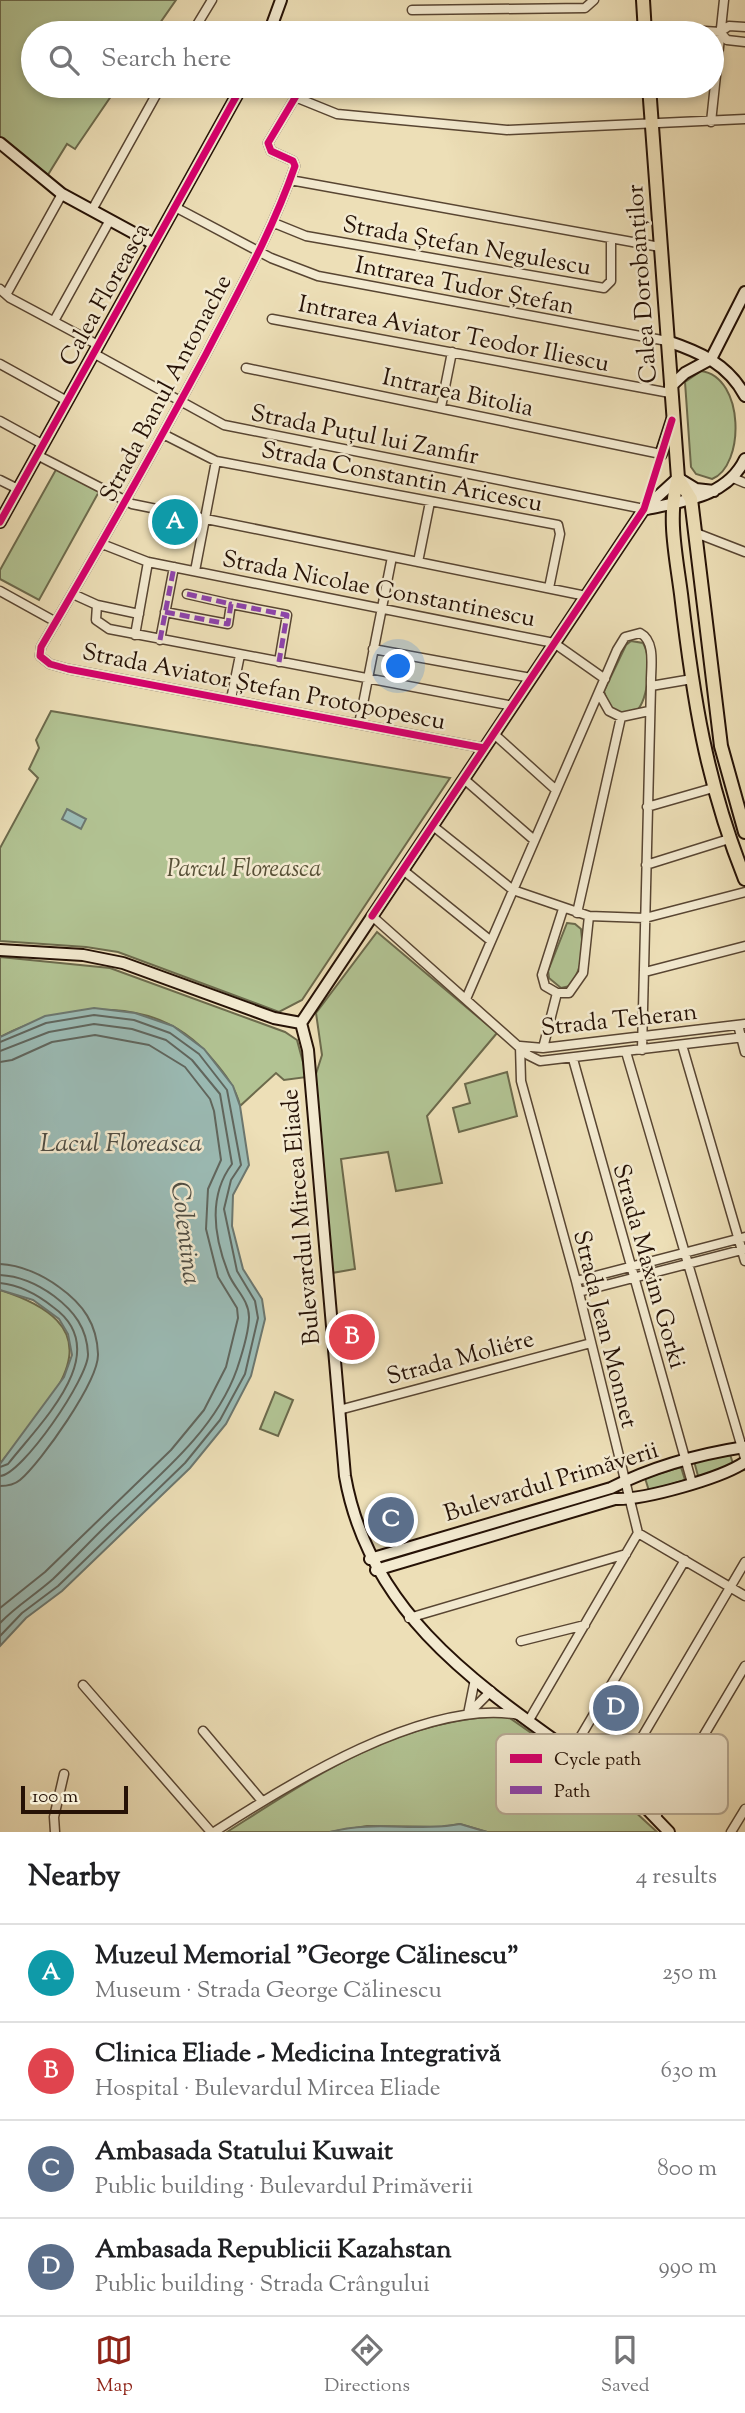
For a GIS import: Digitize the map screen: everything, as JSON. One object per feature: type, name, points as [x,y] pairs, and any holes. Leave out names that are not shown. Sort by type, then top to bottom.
[{"type":"main road","points":[[643,0],[644,21]]},
{"type":"main road","name":"Calea Dorobanților","points":[[650,98],[678,478],[671,504],[692,680],[713,788],[745,879]]},
{"type":"main road","name":"Calea Dorobanților","points":[[678,478],[691,499],[721,746],[745,832]]},
{"type":"street","points":[[199,21],[212,0]]},
{"type":"street","points":[[273,21],[281,0]]},
{"type":"street","points":[[412,10],[446,5],[584,8],[594,0]]},
{"type":"street","points":[[721,21],[724,0]]},
{"type":"street","points":[[724,29],[729,26],[745,27]]},
{"type":"street","points":[[724,37],[727,40],[745,42]]},
{"type":"street","points":[[92,210],[155,98]]},
{"type":"street","name":"Calea Floreasca","points":[[0,523],[235,98]]},
{"type":"street","points":[[294,98],[268,143],[271,150],[294,163],[290,180],[660,247]]},
{"type":"street","points":[[297,98],[337,114],[525,131],[745,120]]},
{"type":"street","points":[[711,122],[713,98]]},
{"type":"street","points":[[0,143],[62,194],[154,244]]},
{"type":"street","name":"Strada Banul Antonache","points":[[40,656],[41,647],[75,595],[259,253],[290,180]]},
{"type":"street","points":[[4,291],[62,194]]},
{"type":"street","name":"Intrarea Tudor Ștefan","points":[[175,207],[259,253],[318,276],[667,341]]},
{"type":"street","points":[[54,321],[110,220]]},
{"type":"street","name":"Strada Ștefan Negulescu","points":[[274,223],[306,236],[604,288],[611,281],[611,240]]},
{"type":"street","name":"Strada Puțul lui Zamfir","points":[[4,291],[10,298],[54,321],[138,379],[234,427],[644,509]]},
{"type":"street","points":[[670,390],[685,373],[711,359],[745,292]]},
{"type":"street","name":"Intrarea Aviator Teodor Iliescu","points":[[272,319],[670,390]]},
{"type":"street","points":[[667,341],[711,359],[742,384],[745,396]]},
{"type":"street","points":[[441,407],[452,352]]},
{"type":"street","points":[[0,364],[66,401]]},
{"type":"street","name":"Intrarea Bitolia","points":[[246,368],[662,454]]},
{"type":"street","points":[[662,454],[672,420]]},
{"type":"street","points":[[0,421],[39,449],[126,502],[586,596]]},
{"type":"street","name":"Strada Constantin Aricescu","points":[[163,435],[216,461],[558,525],[560,534],[548,588]]},
{"type":"street","points":[[644,509],[714,491],[733,478],[745,459]]},
{"type":"street","points":[[205,519],[216,461]]},
{"type":"street","points":[[0,950],[83,955],[123,963],[274,1018],[301,1023],[644,509],[678,478],[696,489],[714,491]]},
{"type":"street","points":[[733,478],[745,483]]},
{"type":"street","points":[[0,480],[18,489]]},
{"type":"street","points":[[418,562],[430,502]]},
{"type":"street","points":[[644,509],[673,520]]},
{"type":"street","name":"Strada Nicolae Constantinescu","points":[[195,571],[205,519]]},
{"type":"street","points":[[696,533],[745,552]]},
{"type":"street","name":"Strada Nicolae Constantinescu","points":[[102,544],[148,562],[555,643]]},
{"type":"street","points":[[359,724],[392,556]]},
{"type":"street","points":[[135,635],[148,562]]},
{"type":"street","points":[[160,640],[174,567]]},
{"type":"street","points":[[0,591],[56,622]]},
{"type":"street","points":[[187,594],[287,615],[279,662]]},
{"type":"street","points":[[75,595],[97,605],[139,614]]},
{"type":"street","points":[[165,612],[228,624],[231,604]]},
{"type":"street","points":[[97,605],[95,616],[99,624],[109,629],[513,706]]},
{"type":"street","points":[[466,999],[600,695],[620,643],[634,633],[645,636],[650,646],[651,686],[642,1050]]},
{"type":"street","points":[[555,643],[605,679]]},
{"type":"street","points":[[373,649],[531,678]]},
{"type":"street","name":"Strada Aviator Ștefan Protopopescu","points":[[40,656],[54,666],[484,748]]},
{"type":"street","points":[[231,699],[240,656]]},
{"type":"street","points":[[651,686],[692,680]]},
{"type":"street","points":[[600,695],[609,711],[621,718],[649,711]]},
{"type":"street","points":[[577,913],[621,718]]},
{"type":"street","points":[[494,734],[556,790]]},
{"type":"street","points":[[464,779],[534,840]]},
{"type":"street","points":[[647,807],[713,788]]},
{"type":"street","points":[[433,825],[513,890],[589,916],[645,918],[745,892]]},
{"type":"street","points":[[646,865],[729,839]]},
{"type":"street","points":[[403,870],[491,941]]},
{"type":"street","points":[[563,909],[542,975],[545,986],[557,993],[569,993],[581,978],[589,916]]},
{"type":"street","points":[[372,916],[520,1046]]},
{"type":"street","points":[[645,972],[745,946]]},
{"type":"street","points":[[543,1048],[557,993]]},
{"type":"street","name":"Bulevardul Mircea Eliade","points":[[301,1023],[308,1050],[349,1502],[370,1559],[409,1618],[438,1649],[549,1734]]},
{"type":"street","points":[[741,1024],[745,1052]]},
{"type":"street","name":"Strada Teheran","points":[[520,1046],[543,1048],[741,1024]]},
{"type":"street","name":"Strada Teheran","points":[[520,1046],[540,1061],[743,1037]]},
{"type":"street","points":[[682,1045],[742,1238],[745,1261]]},
{"type":"street","name":"Strada Jean Monnet","points":[[520,1046],[522,1081],[579,1292],[638,1533]]},
{"type":"street","points":[[626,1052],[744,1454]]},
{"type":"street","name":"Strada Maxim Gorki","points":[[573,1059],[692,1483]]},
{"type":"street","points":[[576,1281],[742,1238]]},
{"type":"street","points":[[579,1292],[743,1250]]},
{"type":"street","name":"Strada Moliére","points":[[339,1409],[591,1343]]},
{"type":"street","name":"Bulevardul Primăverii","points":[[370,1559],[600,1492],[685,1461],[729,1449],[744,1454],[735,1470],[630,1500],[615,1499],[376,1570]]},
{"type":"street","points":[[83,1685],[213,1832],[262,1801],[366,1746],[468,1714],[495,1712],[526,1717],[585,1625],[638,1533],[745,1596]]},
{"type":"street","points":[[409,1618],[626,1554]]},
{"type":"street","points":[[582,1734],[685,1560]]},
{"type":"street","points":[[644,1734],[745,1562]]},
{"type":"street","points":[[521,1641],[585,1625]]},
{"type":"street","points":[[705,1734],[745,1666]]},
{"type":"street","points":[[468,1714],[475,1679]]},
{"type":"street","points":[[468,1714],[491,1691]]},
{"type":"street","points":[[202,1731],[262,1801]]},
{"type":"street","points":[[55,1832],[54,1817],[64,1774]]},
{"type":"street","points":[[731,1832],[745,1809]]},
{"type":"street","name":"Bulevardul Mircea Eliade","points":[[654,1814],[669,1832]]},
{"type":"green space","points":[[0,0],[176,0],[161,21],[21,21],[21,98],[110,98],[75,149],[67,144],[46,178],[0,137]]},
{"type":"green space","points":[[701,371],[715,377],[726,389],[733,404],[735,422],[735,441],[730,457],[723,471],[712,479],[696,474],[691,467],[685,382]]},
{"type":"green space","points":[[58,466],[101,488],[39,600],[0,579],[0,570]]},
{"type":"green space","points":[[631,641],[643,643],[648,658],[648,678],[644,697],[636,712],[622,715],[609,708],[604,691],[626,645]]},
{"type":"green space","name":"Parcul Floreasca","points":[[51,711],[450,778],[302,1000],[279,1012],[118,952],[0,941],[0,848],[38,778],[29,769],[39,748],[36,740]]},
{"type":"green space","points":[[567,923],[575,924],[581,929],[582,952],[580,965],[570,986],[561,988],[549,978],[548,971]]},
{"type":"green space","points":[[377,932],[497,1033],[427,1116],[442,1183],[396,1191],[388,1152],[341,1159],[355,1269],[332,1273],[315,1077],[322,1055],[316,1013]]},
{"type":"green space","points":[[0,957],[110,968],[285,1032],[297,1040],[307,1077],[284,1080],[276,1073],[240,1106],[226,1076],[191,1038],[166,1023],[140,1014],[112,1010],[55,1016],[0,1037]]},
{"type":"green space","points":[[507,1072],[517,1116],[459,1132],[453,1108],[470,1103],[465,1084]]},
{"type":"green space","points":[[0,1290],[38,1306],[60,1324],[69,1344],[67,1366],[57,1389],[0,1464]]},
{"type":"green space","points":[[275,1392],[293,1400],[278,1436],[260,1429]]},
{"type":"green space","points":[[729,1451],[734,1467],[745,1470],[698,1476],[694,1461]]},
{"type":"green space","points":[[681,1467],[685,1480],[649,1491],[645,1478]]},
{"type":"green space","points":[[507,1716],[533,1734],[496,1734],[496,1814],[637,1814],[657,1832],[487,1832],[460,1824],[442,1827],[367,1826],[330,1832],[227,1832],[326,1771],[359,1754],[430,1727],[467,1719]]},
{"type":"water","points":[[67,809],[86,819],[81,829],[62,819]]},
{"type":"water","name":"Lacul Floreasca","points":[[94,1008],[135,1013],[173,1026],[204,1049],[233,1086],[240,1106],[249,1165],[233,1195],[232,1226],[243,1269],[262,1299],[265,1319],[251,1376],[226,1424],[190,1468],[62,1591],[26,1618],[0,1646],[0,1464],[64,1377],[72,1355],[68,1334],[59,1319],[33,1300],[0,1290],[0,1037],[45,1016]]},
{"type":"water","points":[[460,1824],[487,1832],[330,1832],[379,1826],[428,1827]]},
{"type":"marked path","points":[[160,640],[174,567]]},
{"type":"marked path","points":[[187,594],[231,604]]},
{"type":"marked path","points":[[165,612],[228,624],[231,604],[287,615],[279,662]]},
{"type":"cycle path","points":[[0,522],[235,98]]},
{"type":"cycle path","points":[[295,98],[268,143],[271,151],[293,161],[295,166],[265,238],[166,428],[41,647],[40,656],[50,664],[68,669],[484,748]]},
{"type":"cycle path","points":[[372,916],[644,509],[672,420]]},
{"type":"place","name":"Muzeul Memorial \"George Călinescu\"","points":[[175,522]]},
{"type":"place","name":"Clinica Eliade - Medicina Integrativă","points":[[352,1337]]},
{"type":"place","name":"Ambasada Statului Kuwait","points":[[391,1520]]},
{"type":"place","name":"Ambasada Republicii Kazahstan","points":[[616,1708]]},
{"type":"water label","name":"Colentina","points":[[187,1233]]}]
